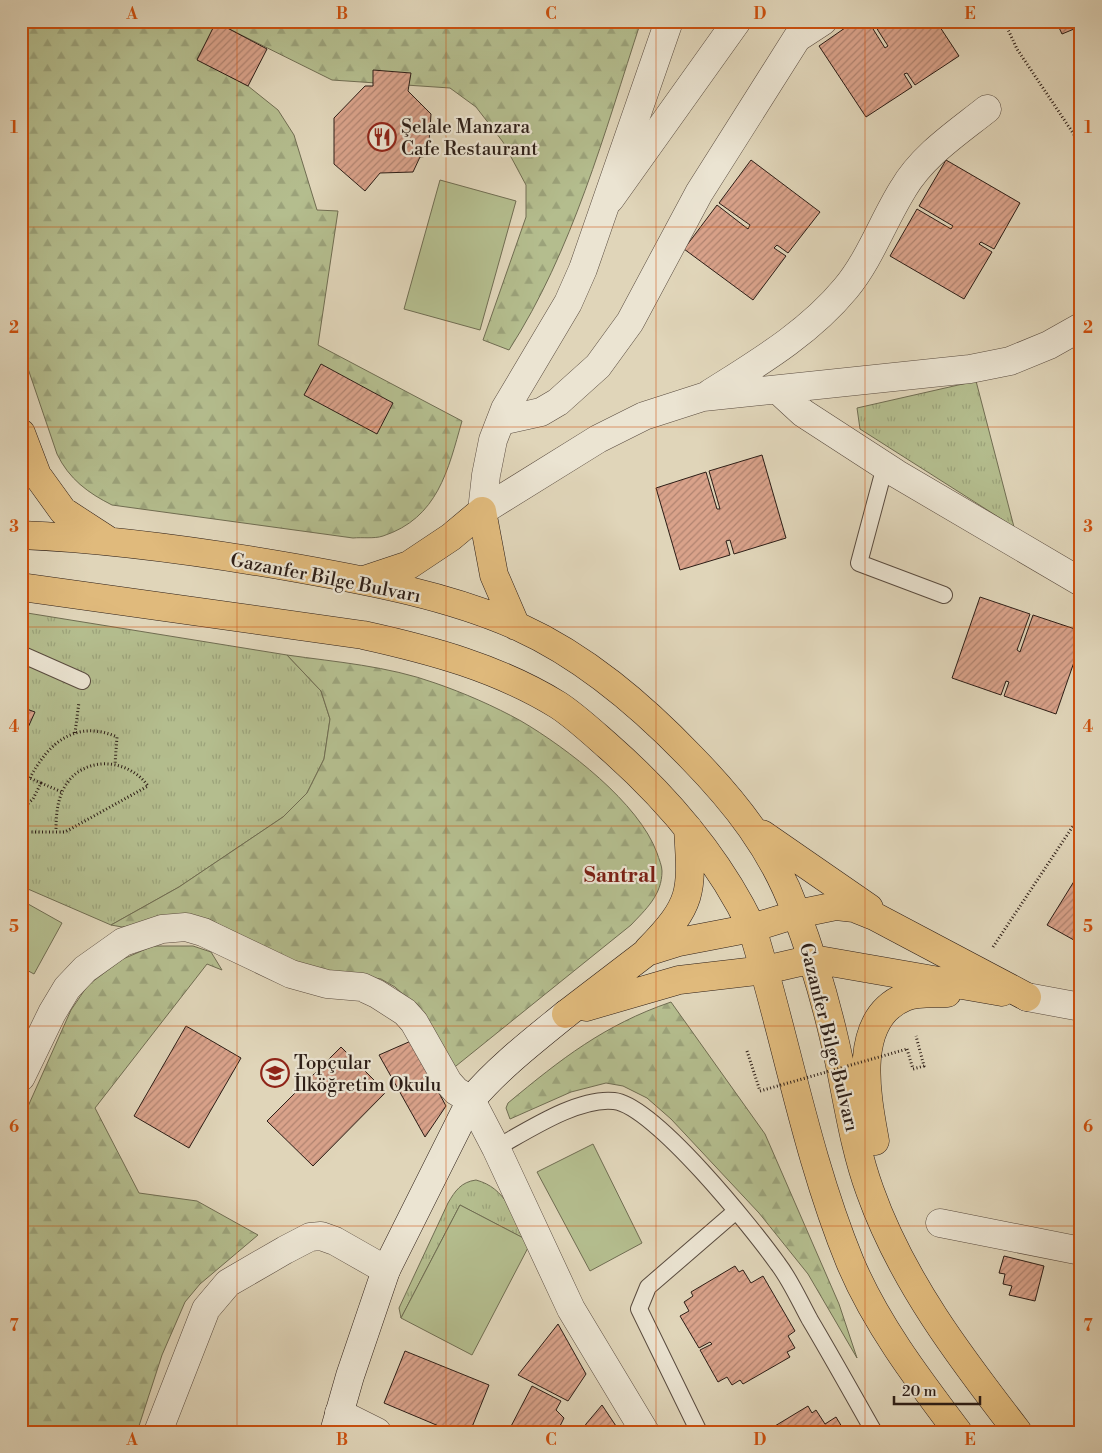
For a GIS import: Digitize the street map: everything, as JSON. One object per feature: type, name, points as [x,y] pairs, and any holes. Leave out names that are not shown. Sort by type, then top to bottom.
[{"type":"main road","points":[[21,433],[37,475],[64,511],[112,542]]},
{"type":"main road","points":[[364,580],[409,564],[451,537],[482,511],[494,575],[516,626]]},
{"type":"main road","name":"Gazanfer Bilge Bulvarı","points":[[21,535],[112,542],[232,557],[364,580],[445,601],[516,626],[573,657],[620,689],[660,725],[706,772],[754,828],[781,875],[797,914],[834,1034],[868,1188],[887,1232],[951,1346],[1018,1432]]},
{"type":"main road","points":[[21,587],[363,635],[412,646],[464,661],[516,684],[558,706],[633,768],[688,828],[731,885],[752,928],[765,970],[805,1123],[836,1224],[851,1264],[888,1332],[958,1432]]},
{"type":"main road","points":[[566,1014],[647,952],[677,918],[686,903],[691,867],[688,828]]},
{"type":"main road","points":[[754,828],[899,929]]},
{"type":"main road","points":[[647,952],[679,942],[752,928],[797,914],[836,906],[854,908],[899,929],[1027,997]]},
{"type":"main road","points":[[566,1014],[631,992],[679,980],[765,970],[812,959],[1027,997]]},
{"type":"main road","points":[[915,1284],[882,1175],[869,1107],[868,1043],[875,1027],[894,1002],[918,994],[994,990]]},
{"type":"street","points":[[482,511],[487,466],[493,440],[510,401],[568,304],[606,205],[669,21]]},
{"type":"street","points":[[606,205],[737,21]]},
{"type":"street","points":[[501,421],[541,412],[558,402],[598,366],[630,322],[699,193],[797,38],[823,21]]},
{"type":"street","points":[[703,397],[775,353],[828,309],[847,287],[903,188],[920,165],[940,146],[987,109]]},
{"type":"street","points":[[482,511],[598,439],[644,416],[703,397],[778,390],[1010,362],[1049,345],[1081,327]]},
{"type":"street","points":[[778,390],[803,413],[885,466],[1081,582]]},
{"type":"street","points":[[21,1077],[52,1013],[68,988],[86,969],[123,942],[162,929],[186,927],[203,932],[291,974],[327,984],[362,987],[394,1003],[414,1022],[448,1082],[471,1100],[496,1148],[572,1309],[644,1432]]},
{"type":"street","points":[[1027,997],[1081,1007]]},
{"type":"street","points":[[377,1432],[336,1422],[386,1270],[471,1100],[513,1057],[566,1014]]},
{"type":"street","points":[[940,1223],[1081,1251]]},
{"type":"street","points":[[158,1432],[206,1309],[228,1283],[310,1237],[322,1236],[335,1241],[386,1270]]},
{"type":"lane","points":[[885,466],[860,563],[944,595]]},
{"type":"lane","points":[[21,654],[82,681]]},
{"type":"lane","points":[[496,1148],[573,1109],[597,1101],[616,1101],[632,1108],[651,1121],[682,1151],[736,1211],[779,1265],[874,1432]]},
{"type":"lane","points":[[699,1432],[639,1308],[648,1287],[736,1211]]},
{"type":"path","points":[[1004,21],[1017,49],[1081,145]]},
{"type":"path","points":[[75,733],[82,681]]},
{"type":"path","points":[[30,778],[48,749],[60,740],[75,733],[92,730],[106,732],[117,737],[115,764]]},
{"type":"path","points":[[21,832],[56,832],[65,832],[148,786],[134,771],[115,764],[96,764],[83,769],[73,776],[62,792],[56,813],[56,832]]},
{"type":"path","points":[[21,774],[62,792]]},
{"type":"path","points":[[21,810],[33,799],[42,783]]},
{"type":"path","points":[[993,947],[1081,814]]},
{"type":"path","points":[[747,1051],[760,1091],[907,1048],[913,1069],[924,1066],[916,1036]]},
{"type":"green space","points":[[21,21],[641,21],[600,148],[569,232],[532,312],[509,350],[483,340],[526,217],[526,185],[503,142],[476,107],[450,88],[332,80],[217,23],[197,59],[248,86],[278,110],[294,135],[317,210],[338,211],[318,345],[462,421],[438,490],[417,517],[402,528],[383,536],[353,538],[112,505],[87,490],[67,471],[57,454],[21,348]]},
{"type":"green space","points":[[440,180],[516,201],[480,330],[404,309]]},
{"type":"green space","points":[[976,381],[1014,527],[860,429],[857,408]]},
{"type":"green space","points":[[21,612],[287,655],[321,691],[330,719],[324,759],[307,793],[283,817],[179,887],[111,925],[21,886]]},
{"type":"green space","points":[[287,655],[399,672],[468,695],[511,715],[559,746],[600,778],[635,815],[648,834],[657,853],[662,871],[659,887],[652,901],[637,919],[451,1070],[415,1005],[395,987],[381,979],[328,971],[298,962],[270,951],[209,919],[192,917],[122,927],[111,925],[179,887],[283,817],[307,793],[324,759],[330,719],[321,691]]},
{"type":"green space","points":[[21,900],[62,923],[34,974],[21,967]]},
{"type":"green space","points":[[153,946],[193,946],[211,952],[222,970],[207,964],[95,1108],[139,1193],[197,1201],[258,1235],[200,1284],[185,1302],[162,1355],[137,1432],[21,1432],[21,1122],[71,1010],[88,985],[123,959]]},
{"type":"green space","points":[[671,1002],[765,1134],[839,1304],[857,1358],[808,1274],[759,1213],[671,1119],[647,1098],[623,1086],[606,1083],[571,1092],[510,1119],[506,1108],[508,1103],[565,1058],[604,1032],[647,1011]]},
{"type":"green space","points":[[593,1144],[642,1243],[590,1271],[537,1172]]},
{"type":"green space","points":[[476,1180],[495,1189],[502,1196],[513,1212],[527,1240],[460,1205],[401,1318],[399,1308],[448,1203],[459,1188],[466,1183]]},
{"type":"green space","points":[[460,1205],[531,1242],[472,1355],[401,1318]]},
{"type":"building","points":[[855,21],[868,21],[885,48],[888,46],[872,21],[936,21],[959,56],[915,85],[907,73],[904,74],[912,87],[866,117],[819,46]]},
{"type":"building","points":[[1056,21],[1081,21],[1081,36],[1078,37],[1074,29],[1062,34]]},
{"type":"building","points":[[216,22],[267,49],[248,86],[197,60]]},
{"type":"building","name":"Şelale Manzara Cafe Restaurant","points":[[373,70],[411,73],[408,91],[431,114],[428,156],[420,157],[413,172],[380,173],[365,191],[334,164],[334,118],[365,86],[373,86]]},
{"type":"building","points":[[751,160],[820,212],[788,253],[777,245],[774,248],[786,256],[753,300],[684,249],[717,205],[748,229],[750,225],[719,203]]},
{"type":"building","points":[[946,160],[1020,203],[994,249],[981,242],[979,244],[992,252],[964,299],[890,256],[917,209],[951,229],[953,226],[919,206]]},
{"type":"building","points":[[321,364],[393,403],[377,434],[304,395]]},
{"type":"building","points":[[762,455],[786,538],[734,554],[730,540],[726,541],[730,555],[680,570],[656,488],[706,472],[717,509],[720,509],[709,471]]},
{"type":"building","points":[[980,597],[1030,614],[1017,650],[1020,652],[1033,615],[1081,631],[1081,642],[1056,714],[1004,696],[1009,682],[1006,681],[1001,695],[952,678]]},
{"type":"building","points":[[21,707],[35,712],[21,743]]},
{"type":"building","points":[[1081,870],[1081,944],[1047,925]]},
{"type":"building","points":[[186,1026],[241,1058],[189,1148],[134,1116]]},
{"type":"building","points":[[411,1041],[446,1106],[425,1137],[379,1055]]},
{"type":"building","points":[[341,1047],[386,1092],[313,1166],[267,1121]]},
{"type":"building","points":[[1004,1256],[1044,1266],[1035,1301],[1009,1295],[1012,1286],[1003,1284],[1005,1274],[999,1273]]},
{"type":"building","points":[[735,1266],[739,1272],[743,1270],[751,1283],[763,1276],[795,1331],[788,1336],[795,1348],[787,1352],[790,1357],[743,1384],[740,1380],[732,1385],[727,1377],[718,1382],[700,1350],[712,1344],[710,1342],[699,1348],[680,1316],[689,1311],[684,1302],[693,1296],[691,1292]]},
{"type":"building","points":[[558,1324],[586,1374],[568,1401],[518,1375]]},
{"type":"building","points":[[405,1351],[489,1385],[470,1432],[453,1432],[384,1403]]},
{"type":"building","points":[[532,1386],[561,1401],[556,1410],[564,1418],[557,1432],[508,1432]]},
{"type":"building","points":[[602,1405],[620,1432],[582,1432],[586,1424]]},
{"type":"building","points":[[808,1406],[812,1413],[816,1410],[825,1424],[836,1417],[845,1432],[765,1432]]},
{"type":"place","name":"Şelale Manzara Cafe Restaurant","points":[[382,137]]},
{"type":"place","name":"Topçular İlköğretim Okulu","points":[[275,1073]]},
{"type":"district","name":"Santral","points":[[620,875]]}]
